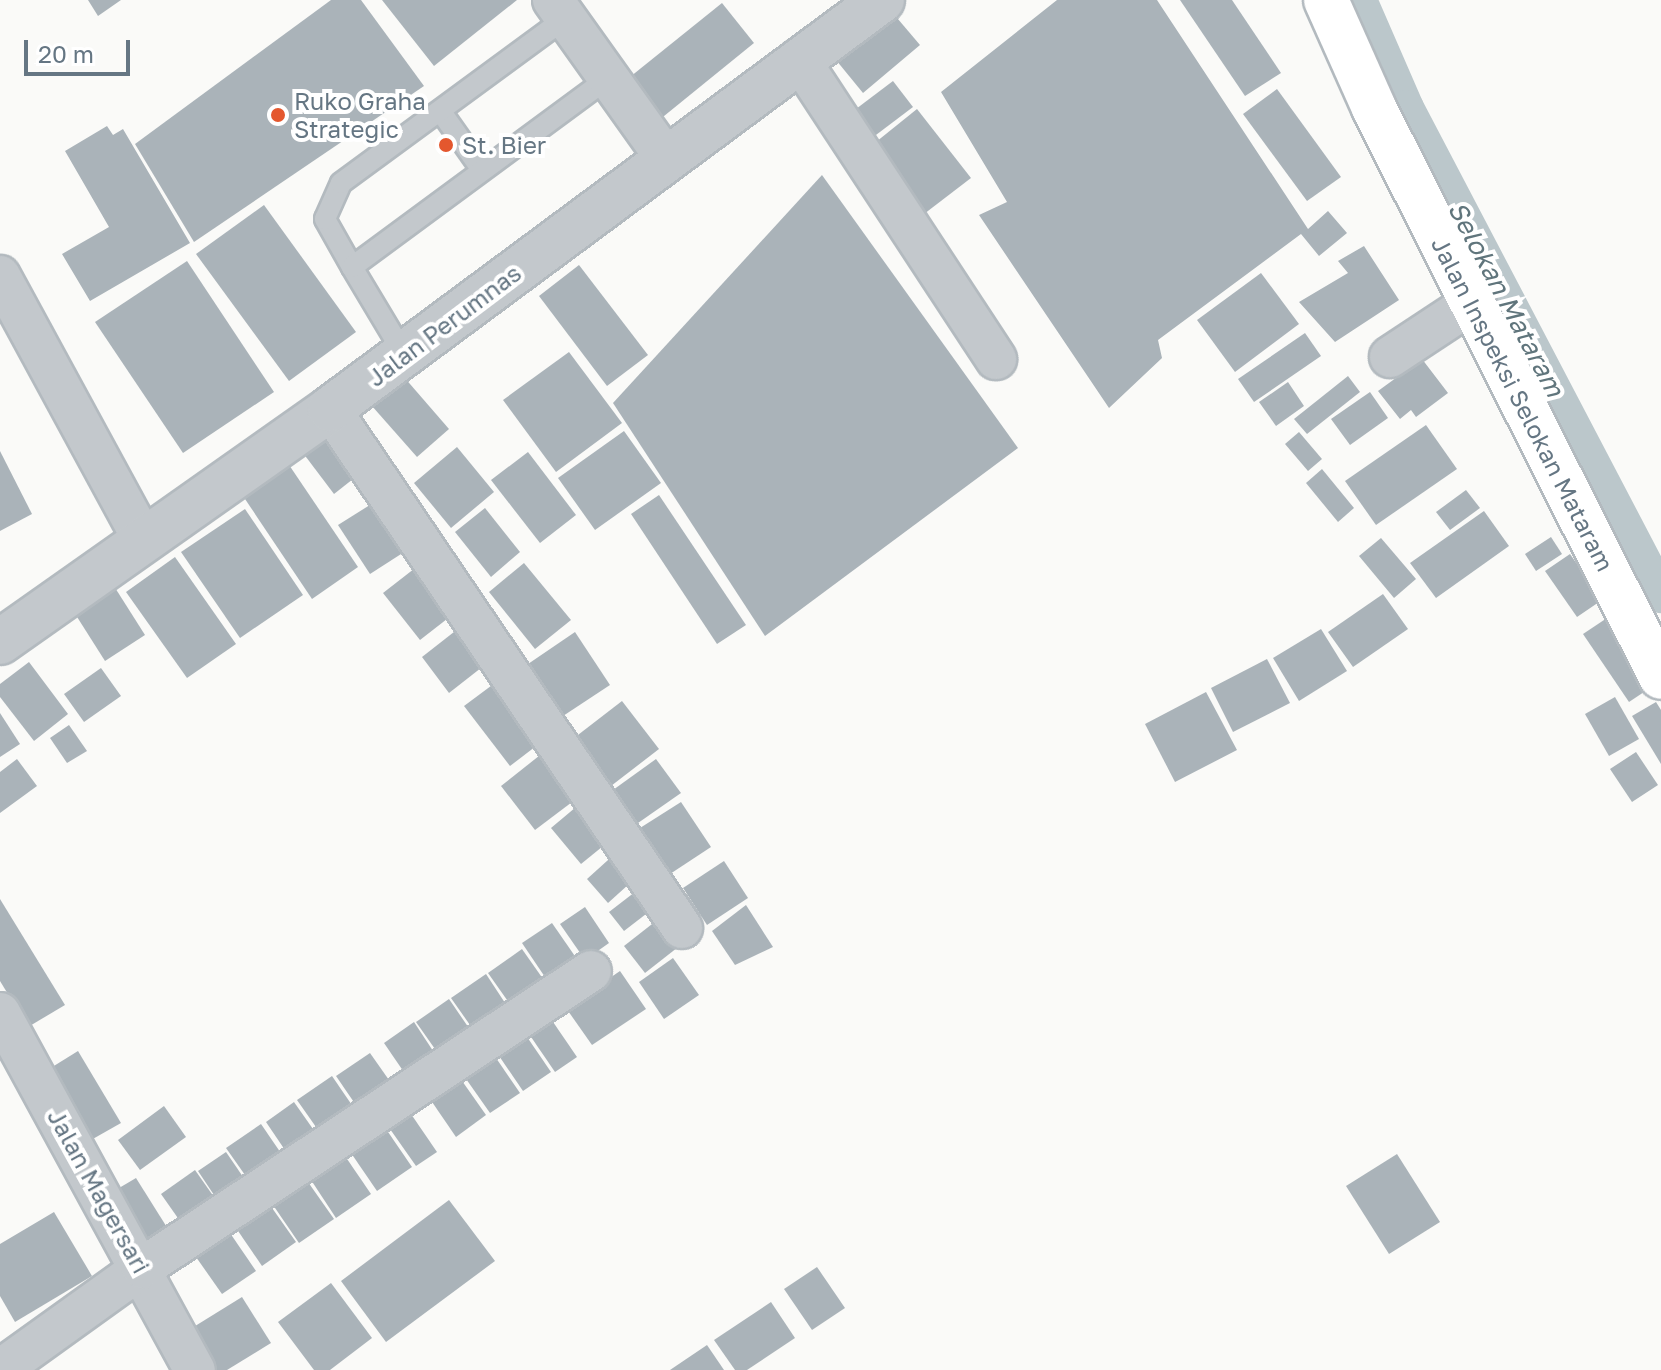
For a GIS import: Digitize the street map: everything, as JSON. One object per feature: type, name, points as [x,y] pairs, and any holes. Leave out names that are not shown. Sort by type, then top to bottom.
[{"type":"main road","name":"Jalan Inspeksi Selokan Mataram","points":[[1326,0],[1472,303],[1661,677]]},
{"type":"street","name":"Jalan Perumnas","points":[[2,634],[144,541],[330,409],[882,0]]},
{"type":"street","points":[[559,9],[667,160]]},
{"type":"street","points":[[799,59],[996,359]]},
{"type":"street","points":[[0,276],[144,541]]},
{"type":"street","points":[[1390,357],[1472,303]]},
{"type":"street","points":[[330,409],[682,928]]},
{"type":"street","points":[[0,1370],[142,1268],[591,971]]},
{"type":"street","name":"Jalan Magersari","points":[[0,1013],[195,1370]]},
{"type":"lane","points":[[404,354],[325,219],[328,203],[341,183],[441,112],[559,9]]},
{"type":"lane","points":[[352,267],[608,78]]},
{"type":"lane","points":[[441,112],[482,170]]},
{"type":"building","points":[[88,0],[121,0],[98,16]]},
{"type":"building","name":"Ruko Graha Strategic","points":[[331,0],[361,0],[424,86],[194,242],[135,144]]},
{"type":"building","points":[[382,0],[517,0],[434,66]]},
{"type":"building","points":[[1057,0],[1157,0],[1308,229],[1328,211],[1347,233],[1319,256],[1301,234],[1158,340],[1162,358],[1109,408],[979,215],[1007,202],[941,92]]},
{"type":"building","points":[[1180,0],[1232,0],[1281,73],[1245,96]]},
{"type":"building","points":[[722,3],[754,43],[653,125],[620,85]]},
{"type":"building","points":[[892,12],[920,45],[863,93],[836,60]]},
{"type":"building","points":[[893,81],[913,107],[868,141],[848,115]]},
{"type":"building","points":[[1277,89],[1341,177],[1307,201],[1243,114]]},
{"type":"building","points":[[917,109],[971,178],[924,214],[871,146]]},
{"type":"building","points":[[107,126],[113,135],[123,129],[190,243],[90,301],[62,254],[109,227],[65,151]]},
{"type":"building","points":[[822,175],[1018,448],[765,636],[613,403]]},
{"type":"building","points":[[264,205],[356,332],[289,381],[196,254]]},
{"type":"building","points":[[1364,246],[1399,300],[1335,342],[1299,302],[1348,273],[1338,261]]},
{"type":"building","points":[[187,261],[274,392],[183,453],[95,322]]},
{"type":"building","points":[[579,265],[648,355],[607,386],[539,296]]},
{"type":"building","points":[[1261,273],[1299,324],[1235,372],[1197,320]]},
{"type":"building","points":[[1305,333],[1321,356],[1254,402],[1238,379]]},
{"type":"building","points":[[569,352],[622,423],[556,472],[503,400]]},
{"type":"building","points":[[1422,359],[1448,393],[1416,417],[1411,410],[1400,419],[1378,391]]},
{"type":"building","points":[[397,369],[449,429],[417,457],[364,397]]},
{"type":"building","points":[[1348,376],[1360,392],[1307,434],[1294,419]]},
{"type":"building","points":[[1288,382],[1304,406],[1276,426],[1259,402]]},
{"type":"building","points":[[1370,392],[1388,418],[1350,445],[1331,419]]},
{"type":"building","points":[[1426,425],[1457,469],[1376,525],[1345,481]]},
{"type":"building","points":[[336,427],[367,468],[334,494],[303,453]]},
{"type":"building","points":[[624,431],[661,483],[595,530],[558,478]]},
{"type":"building","points":[[1299,432],[1322,459],[1308,471],[1285,444]]},
{"type":"building","points":[[457,447],[494,492],[451,528],[414,483]]},
{"type":"building","points":[[0,451],[32,514],[0,531]]},
{"type":"building","points":[[528,452],[576,515],[540,543],[491,480]]},
{"type":"building","points":[[283,456],[358,567],[312,599],[237,487]]},
{"type":"building","points":[[1322,469],[1354,508],[1338,522],[1306,483]]},
{"type":"building","points":[[1466,490],[1480,508],[1450,530],[1436,512]]},
{"type":"building","points":[[659,495],[746,625],[717,644],[631,514]]},
{"type":"building","points":[[381,498],[412,547],[370,574],[338,525]]},
{"type":"building","points":[[485,508],[520,552],[491,577],[455,532]]},
{"type":"building","points":[[245,509],[303,595],[240,638],[181,552]]},
{"type":"building","points":[[1484,511],[1509,546],[1436,598],[1410,563]]},
{"type":"building","points":[[1551,537],[1562,554],[1536,571],[1525,554]]},
{"type":"building","points":[[1381,538],[1416,579],[1394,598],[1359,556]]},
{"type":"building","points":[[1570,554],[1602,600],[1577,617],[1545,571]]},
{"type":"building","points":[[175,557],[236,644],[187,678],[126,592]]},
{"type":"building","points":[[524,563],[571,620],[535,649],[489,592]]},
{"type":"building","points":[[419,565],[456,612],[420,640],[383,593]]},
{"type":"building","points":[[112,583],[145,635],[105,661],[72,609]]},
{"type":"building","points":[[1383,594],[1408,629],[1353,667],[1328,632]]},
{"type":"building","points":[[1610,616],[1656,684],[1629,702],[1583,634]]},
{"type":"building","points":[[468,621],[495,657],[449,693],[422,657]]},
{"type":"building","points":[[1321,629],[1347,671],[1299,701],[1273,658]]},
{"type":"building","points":[[575,632],[610,685],[563,716],[528,664]]},
{"type":"building","points":[[1267,659],[1290,703],[1233,732],[1211,688]]},
{"type":"building","points":[[29,662],[68,714],[34,741],[0,697],[0,684]]},
{"type":"building","points":[[101,668],[121,696],[84,722],[64,694]]},
{"type":"building","points":[[503,677],[548,737],[510,766],[464,706]]},
{"type":"building","points":[[1206,692],[1237,750],[1175,782],[1145,724]]},
{"type":"building","points":[[1615,697],[1639,739],[1609,756],[1585,714]]},
{"type":"building","points":[[622,701],[659,749],[611,786],[574,738]]},
{"type":"building","points":[[1656,702],[1661,710],[1661,764],[1632,716]]},
{"type":"building","points":[[0,713],[20,744],[0,757]]},
{"type":"building","points":[[69,725],[87,751],[67,763],[50,738]]},
{"type":"building","points":[[549,748],[584,793],[535,830],[501,786]]},
{"type":"building","points":[[1636,752],[1658,785],[1632,802],[1610,769]]},
{"type":"building","points":[[17,759],[37,786],[0,813],[0,772]]},
{"type":"building","points":[[656,759],[681,793],[638,823],[613,790]]},
{"type":"building","points":[[582,802],[613,838],[581,864],[551,828]]},
{"type":"building","points":[[681,802],[711,847],[670,874],[640,828]]},
{"type":"building","points":[[618,851],[639,875],[608,903],[587,879]]},
{"type":"building","points":[[724,861],[748,898],[707,925],[683,888]]},
{"type":"building","points":[[644,885],[659,904],[624,931],[609,912]]},
{"type":"building","points":[[0,899],[65,1005],[28,1027],[0,981]]},
{"type":"building","points":[[746,905],[773,947],[735,965],[712,931]]},
{"type":"building","points":[[585,907],[609,943],[585,960],[560,924]]},
{"type":"building","points":[[661,917],[682,944],[645,973],[624,946]]},
{"type":"building","points":[[552,923],[579,962],[549,983],[522,943]]},
{"type":"building","points":[[522,949],[548,986],[514,1010],[488,973]]},
{"type":"building","points":[[673,958],[699,995],[664,1019],[639,982]]},
{"type":"building","points":[[620,971],[646,1009],[592,1045],[566,1008]]},
{"type":"building","points":[[486,974],[511,1012],[477,1035],[451,998]]},
{"type":"building","points":[[449,999],[475,1037],[442,1059],[416,1022]]},
{"type":"building","points":[[551,1019],[577,1057],[555,1072],[529,1034]]},
{"type":"building","points":[[414,1022],[439,1060],[410,1081],[384,1043]]},
{"type":"building","points":[[525,1034],[551,1072],[523,1091],[497,1053]]},
{"type":"building","points":[[78,1051],[121,1123],[91,1140],[49,1069]]},
{"type":"building","points":[[370,1053],[396,1090],[362,1114],[336,1076]]},
{"type":"building","points":[[494,1055],[520,1093],[490,1113],[464,1076]]},
{"type":"building","points":[[332,1076],[358,1114],[323,1137],[297,1100]]},
{"type":"building","points":[[460,1078],[486,1115],[456,1137],[430,1099]]},
{"type":"building","points":[[294,1102],[320,1139],[291,1159],[266,1122]]},
{"type":"building","points":[[164,1106],[186,1137],[140,1170],[118,1140]]},
{"type":"building","points":[[411,1114],[437,1152],[416,1166],[390,1129]]},
{"type":"building","points":[[261,1124],[287,1162],[252,1185],[226,1148]]},
{"type":"building","points":[[386,1129],[412,1167],[377,1191],[351,1153]]},
{"type":"building","points":[[226,1152],[250,1187],[222,1207],[198,1171]]},
{"type":"building","points":[[1397,1154],[1440,1222],[1389,1254],[1346,1186]]},
{"type":"building","points":[[345,1156],[371,1194],[336,1218],[311,1180]]},
{"type":"building","points":[[195,1170],[221,1207],[187,1231],[161,1194]]},
{"type":"building","points":[[136,1178],[168,1229],[147,1242],[114,1191]]},
{"type":"building","points":[[308,1182],[334,1219],[299,1243],[273,1205]]},
{"type":"building","points":[[449,1200],[495,1261],[386,1342],[341,1281]]},
{"type":"building","points":[[270,1205],[296,1242],[262,1266],[236,1228]]},
{"type":"building","points":[[54,1212],[92,1276],[15,1322],[0,1296],[0,1244]]},
{"type":"building","points":[[230,1233],[256,1271],[222,1294],[196,1257]]},
{"type":"building","points":[[817,1267],[845,1308],[812,1330],[784,1289]]},
{"type":"building","points":[[331,1283],[372,1338],[330,1370],[314,1370],[278,1322]]},
{"type":"building","points":[[242,1297],[271,1343],[227,1370],[201,1370],[179,1336]]},
{"type":"building","points":[[771,1302],[795,1338],[747,1370],[735,1370],[714,1340]]},
{"type":"building","points":[[707,1345],[724,1370],[670,1370]]},
{"type":"waterway","name":"Selokan Mataram","points":[[1359,0],[1406,108],[1661,595]]},
{"type":"place","name":"Ruko Graha Strategic","points":[[278,115]]},
{"type":"place","name":"St. Bier","points":[[446,145]]}]
